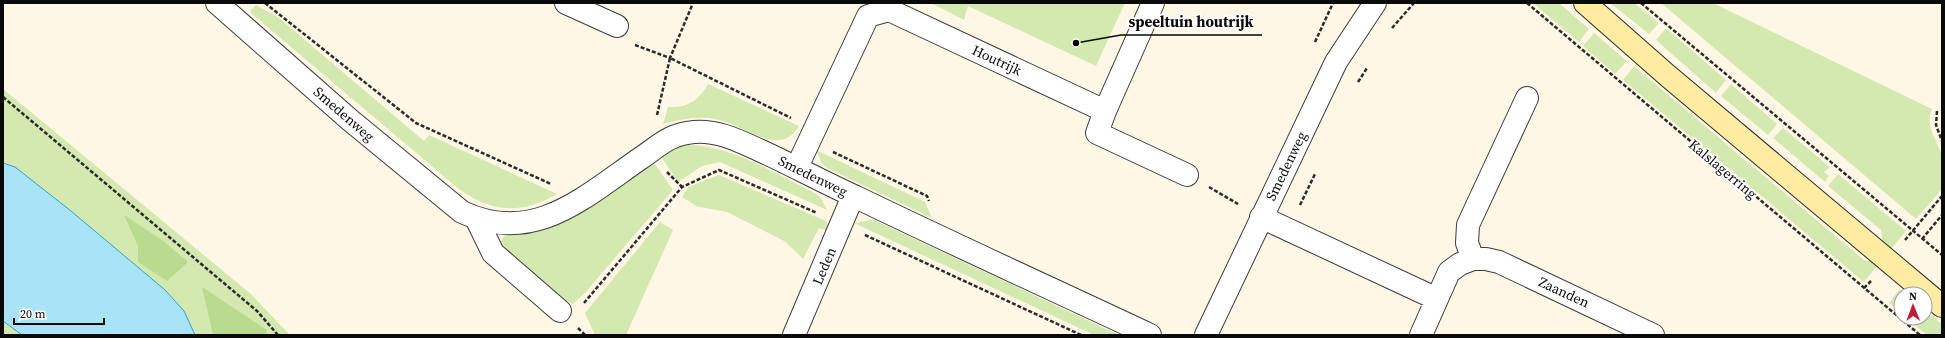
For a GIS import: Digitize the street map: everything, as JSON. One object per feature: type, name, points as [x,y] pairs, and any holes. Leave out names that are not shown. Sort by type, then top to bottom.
[{"type":"street","points":[[566,3],[617,26]]},
{"type":"street","points":[[1153,3],[1105,111],[1097,133],[1187,174]]},
{"type":"street","name":"Smedenweg","points":[[1206,335],[1336,62],[1376,3]]},
{"type":"street","points":[[1585,3],[1668,76],[1942,306]]},
{"type":"street","name":"Smedenweg","points":[[222,5],[350,120],[462,212],[476,218],[501,223],[528,223],[551,216],[582,199],[673,136],[695,132],[714,132],[797,167],[853,196],[1150,335]]},
{"type":"street","name":"Houtrijk","points":[[797,167],[868,16],[890,6],[1105,111]]},
{"type":"street","points":[[1421,335],[1449,272],[1460,264],[1473,259],[1467,243],[1468,225],[1488,179],[1527,98]]},
{"type":"street","name":"Leden","points":[[794,335],[853,196]]},
{"type":"street","points":[[1261,217],[1437,299]]},
{"type":"street","points":[[476,218],[493,253],[560,311]]},
{"type":"street","name":"Zaanden","points":[[1473,259],[1486,259],[1499,262],[1653,335]]},
{"type":"path","points":[[265,3],[416,123],[582,199]]},
{"type":"path","points":[[670,58],[693,3]]},
{"type":"path","points":[[1389,32],[1414,3]]},
{"type":"path","name":"Kalslagerring","points":[[1527,3],[1920,335]]},
{"type":"path","points":[[1641,3],[1942,256]]},
{"type":"path","points":[[617,26],[628,42],[670,58],[814,130]]},
{"type":"path","points":[[1356,85],[1368,65]]},
{"type":"path","points":[[3,97],[257,311],[278,335]]},
{"type":"path","points":[[1937,111],[1936,124],[1942,141]]},
{"type":"path","points":[[1289,230],[1318,168]]},
{"type":"path","points":[[1187,174],[1261,217]]},
{"type":"path","points":[[1913,231],[1942,196]]},
{"type":"path","points":[[1922,239],[1942,214]]},
{"type":"green space","points":[[931,3],[1125,3],[1096,66],[968,6],[964,20]]},
{"type":"green space","points":[[1533,3],[1559,3],[1589,29],[1579,42]]},
{"type":"green space","points":[[1610,3],[1634,3],[1659,23],[1649,34]]},
{"type":"green space","points":[[1661,3],[1713,3],[1932,109],[1930,122],[1932,133],[1943,161],[1942,189],[1916,219]]},
{"type":"green space","points":[[256,5],[278,17],[424,141],[429,135],[557,194],[544,201],[520,208],[496,207],[472,198],[460,190],[252,14],[250,11]]},
{"type":"green space","points":[[1666,28],[1726,80],[1716,93],[1656,40]]},
{"type":"green space","points":[[1594,33],[1627,61],[1615,74],[1583,46]]},
{"type":"green space","points":[[1634,66],[1864,260],[1871,260],[1877,266],[1864,282],[1623,80]]},
{"type":"green space","points":[[708,84],[799,126],[792,135],[783,140],[773,140],[762,138],[720,120],[691,118],[663,124],[668,107],[687,105],[701,95]]},
{"type":"green space","points":[[1731,84],[1777,124],[1768,135],[1721,96]]},
{"type":"green space","points":[[3,89],[251,294],[290,335],[195,335],[184,311],[165,290],[71,211],[15,167],[3,163]]},
{"type":"green space","points":[[1783,128],[1830,167],[1824,172],[1829,176],[1825,182],[1773,138]]},
{"type":"green space","points":[[689,145],[705,146],[721,150],[754,162],[815,193],[821,198],[827,210],[720,162],[702,166],[678,182],[660,155],[675,148]]},
{"type":"green space","points":[[816,150],[925,202],[932,218],[829,169],[822,164]]},
{"type":"green space","points":[[652,160],[673,190],[584,294],[573,304],[567,301],[502,247],[501,241],[505,235],[539,232],[563,222],[602,197]]},
{"type":"green space","points":[[1838,174],[1906,231],[1889,252],[1883,248],[1881,230],[1828,186]]},
{"type":"green space","points":[[719,175],[826,221],[833,233],[819,228],[803,259],[786,242],[727,212],[696,206],[682,197],[688,187]]},
{"type":"green space","points":[[124,215],[162,240],[188,262],[167,281],[138,262],[138,246]]},
{"type":"green space","points":[[870,220],[876,221],[1119,335],[1094,335],[854,223]]},
{"type":"green space","points":[[660,222],[673,230],[626,335],[595,335],[585,313]]},
{"type":"green space","points":[[202,287],[267,330],[266,335],[213,335]]},
{"type":"green space","points":[[1893,298],[1893,306],[1889,303]]},
{"type":"green space","points":[[1933,317],[1942,324],[1942,335],[1927,335],[1916,326],[1933,326]]},
{"type":"green space","points":[[3,321],[22,335],[3,335]]},
{"type":"water","points":[[3,163],[15,167],[71,211],[165,290],[184,311],[195,335],[22,335],[3,321]]},
{"type":"place","name":"speeltuin houtrijk","points":[[1076,43]]}]
